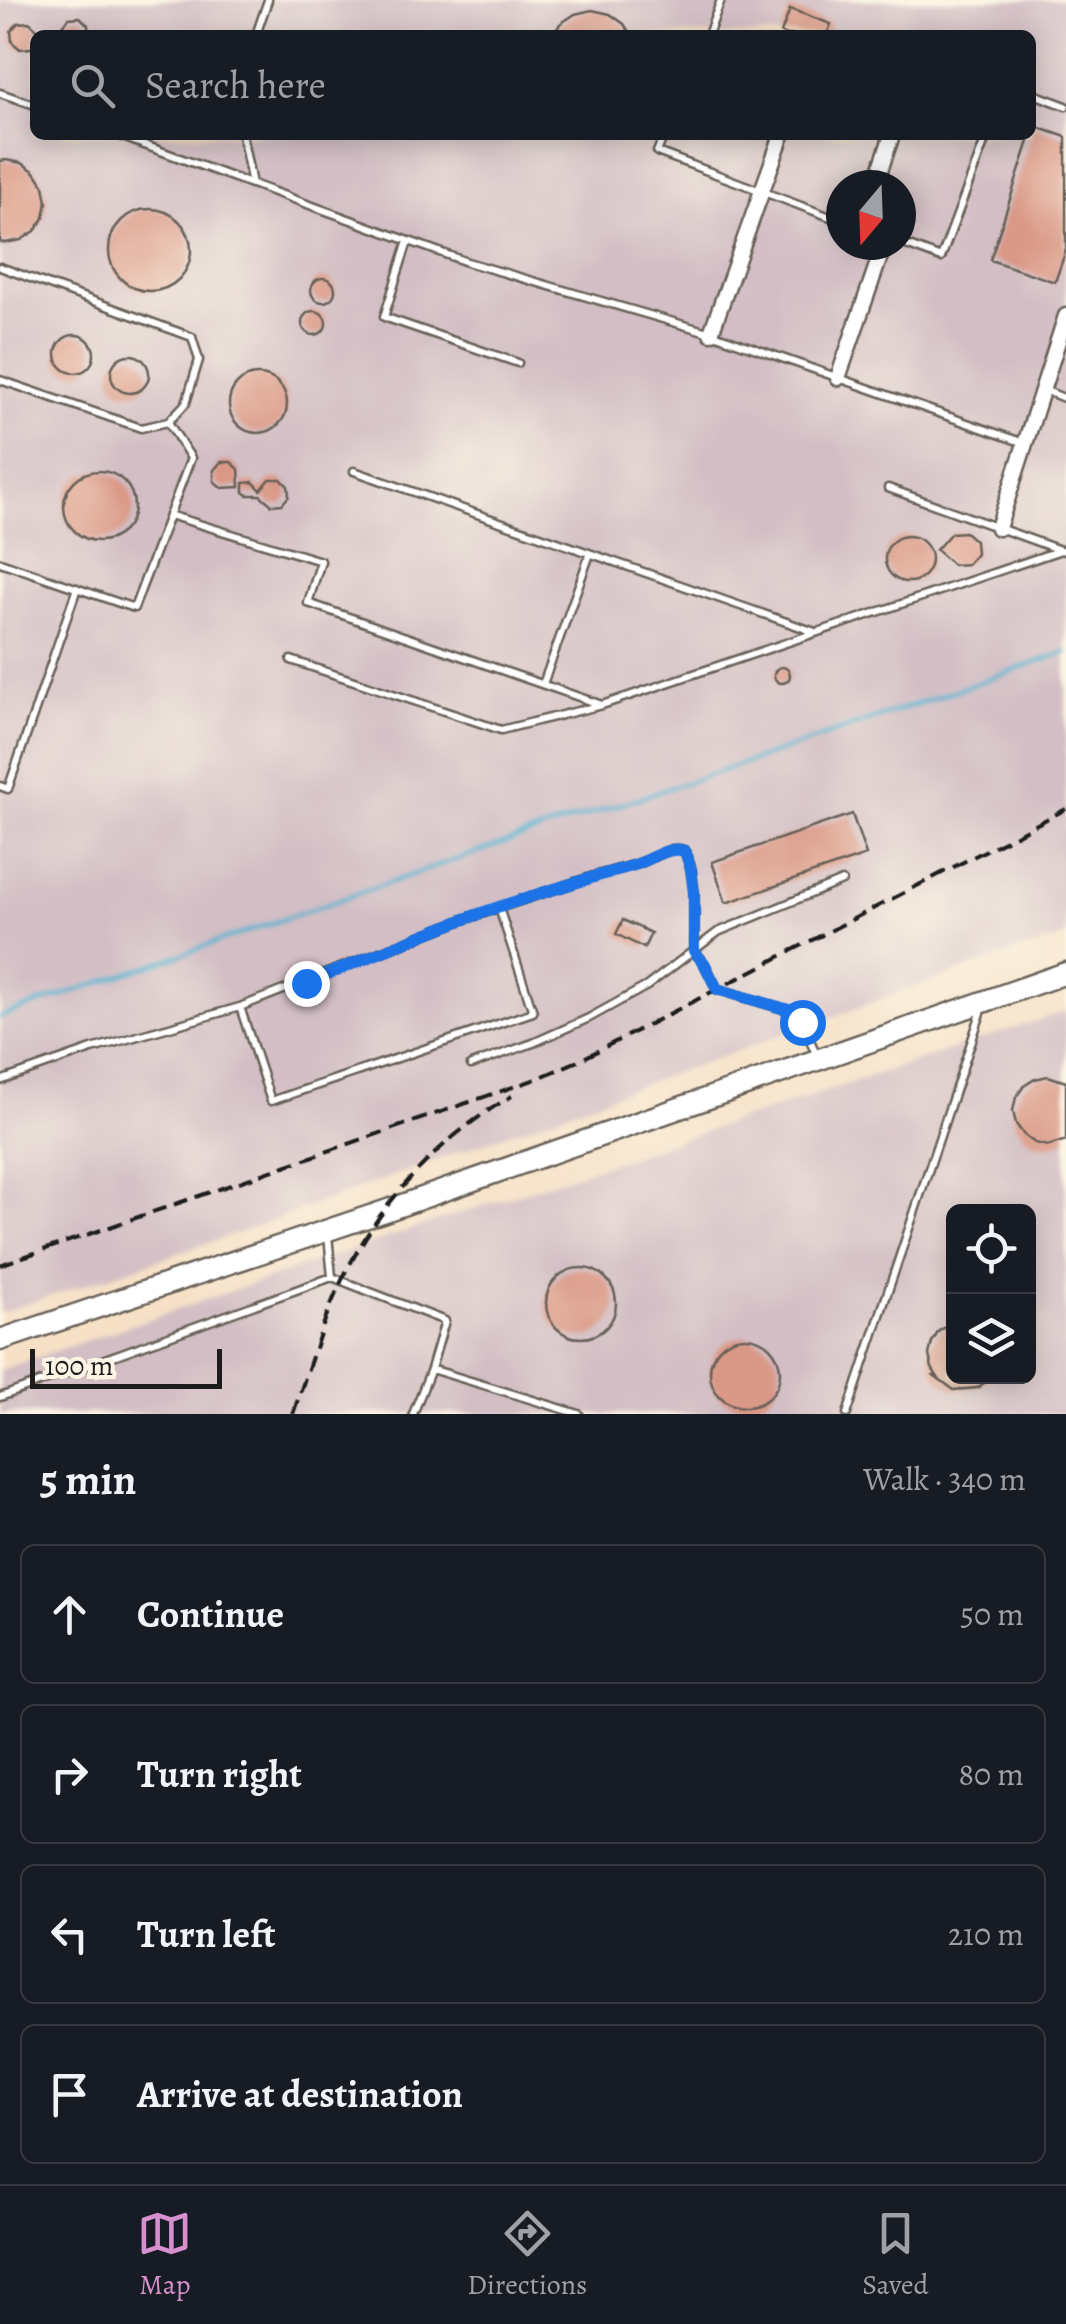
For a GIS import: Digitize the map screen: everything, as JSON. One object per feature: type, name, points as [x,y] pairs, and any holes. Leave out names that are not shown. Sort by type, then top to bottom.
[{"type":"main road","points":[[0,1340],[1066,973]]},
{"type":"street","points":[[711,333],[780,140]]},
{"type":"street","points":[[880,170],[890,140]]},
{"type":"street","points":[[838,378],[879,260]]},
{"type":"street","points":[[998,528],[1066,316]]},
{"type":"lane","points":[[258,30],[268,0]]},
{"type":"lane","points":[[711,30],[720,0]]},
{"type":"lane","points":[[0,92],[30,103]]},
{"type":"lane","points":[[1036,95],[1066,106]]},
{"type":"lane","points":[[131,140],[467,262],[711,333],[1025,444]]},
{"type":"lane","points":[[243,140],[252,184]]},
{"type":"lane","points":[[662,140],[657,152],[826,215]]},
{"type":"lane","points":[[916,249],[941,258],[985,140]]},
{"type":"lane","points":[[408,241],[384,317],[518,364]]},
{"type":"lane","points":[[0,267],[192,336],[199,360],[186,403],[168,422],[142,428],[0,380]]},
{"type":"lane","points":[[1042,390],[1066,399]]},
{"type":"lane","points":[[0,562],[134,608],[191,458],[168,422]]},
{"type":"lane","points":[[354,471],[816,633]]},
{"type":"lane","points":[[888,488],[1064,551]]},
{"type":"lane","points":[[170,515],[321,561],[308,604],[602,704]]},
{"type":"lane","points":[[291,660],[501,730],[602,704],[1064,551]]},
{"type":"lane","points":[[543,684],[590,554]]},
{"type":"lane","points":[[0,786],[8,789],[77,588]]},
{"type":"lane","points":[[0,1081],[240,1007],[499,908],[680,848],[685,851],[693,880],[694,951],[717,989],[792,1011],[802,1022],[819,1059]]},
{"type":"lane","points":[[471,1064],[534,1043],[589,1018],[648,986],[718,932],[842,882]]},
{"type":"lane","points":[[240,1007],[271,1101],[533,1012],[499,908]]},
{"type":"lane","points":[[846,1414],[985,1001]]},
{"type":"lane","points":[[327,1228],[332,1277]]},
{"type":"lane","points":[[0,1396],[332,1277],[446,1321],[413,1414]]},
{"type":"lane","points":[[431,1369],[579,1414]]},
{"type":"shaded area","points":[[0,0],[1066,0],[1066,936],[605,1098],[238,1233],[0,1313]]},
{"type":"shaded area","points":[[1066,1011],[1066,1414],[0,1414],[0,1370]]},
{"type":"building","points":[[790,9],[831,24],[829,30],[782,30]]},
{"type":"building","points":[[592,10],[610,14],[628,30],[556,30],[575,14]]},
{"type":"building","points":[[80,17],[88,30],[62,30],[69,18]]},
{"type":"building","points":[[29,22],[38,30],[30,30],[30,48],[20,49],[12,42],[11,31],[18,23]]},
{"type":"building","points":[[1036,127],[1066,137],[1066,250],[1055,282],[990,260],[1029,140],[1036,140]]},
{"type":"building","points":[[0,161],[22,163],[35,172],[44,186],[47,202],[44,218],[35,231],[21,240],[5,243],[0,242]]},
{"type":"building","points":[[150,209],[166,212],[179,221],[188,234],[188,266],[179,279],[166,288],[150,291],[134,288],[121,279],[112,266],[109,250],[112,234],[121,221],[134,212]]},
{"type":"building","points":[[323,278],[332,281],[332,299],[323,302],[314,299],[311,290],[314,281]]},
{"type":"building","points":[[314,311],[326,323],[314,335],[302,323]]},
{"type":"building","points":[[75,335],[88,341],[94,354],[88,367],[75,373],[62,367],[56,354],[62,341]]},
{"type":"building","points":[[130,355],[143,361],[149,374],[143,387],[130,393],[117,387],[111,374],[117,361]]},
{"type":"building","points":[[258,375],[279,383],[287,404],[279,425],[258,433],[237,425],[229,404],[237,383]]},
{"type":"building","points":[[221,462],[231,462],[239,469],[240,487],[222,488],[214,481],[214,470]]},
{"type":"building","points":[[99,471],[124,481],[134,506],[124,531],[99,541],[74,531],[64,506],[74,481]]},
{"type":"building","points":[[270,479],[281,479],[288,486],[289,496],[282,504],[272,505],[260,495],[244,492],[244,483],[253,482],[261,490]]},
{"type":"building","points":[[965,532],[975,541],[976,554],[967,564],[953,565],[936,550],[951,533]]},
{"type":"building","points":[[908,536],[924,543],[931,559],[924,575],[908,582],[892,575],[885,559],[892,543]]},
{"type":"building","points":[[782,667],[790,675],[782,683],[774,675]]},
{"type":"building","points":[[852,814],[866,855],[726,903],[712,862]]},
{"type":"building","points":[[623,920],[651,933],[644,948],[616,934]]},
{"type":"building","points":[[1048,1076],[1066,1082],[1066,1140],[1048,1146],[1024,1135],[1013,1111],[1024,1086]]},
{"type":"building","points":[[581,1268],[606,1278],[616,1303],[606,1328],[581,1338],[556,1328],[546,1303],[556,1278]]},
{"type":"building","points":[[946,1327],[946,1384],[983,1384],[954,1390],[935,1376],[929,1355],[939,1331]]},
{"type":"building","points":[[745,1337],[770,1347],[780,1372],[770,1397],[745,1407],[720,1397],[710,1372],[720,1347]]},
{"type":"waterway","points":[[0,1017],[1066,652]]},
{"type":"railway","points":[[0,1265],[536,1079],[578,1061],[1066,809]]},
{"type":"railway","points":[[293,1414],[334,1298],[372,1227],[435,1153],[512,1096]]},
{"type":"route","points":[[306,983],[458,922],[680,848],[685,851],[691,869],[694,951],[717,989],[792,1011],[802,1022]]}]
